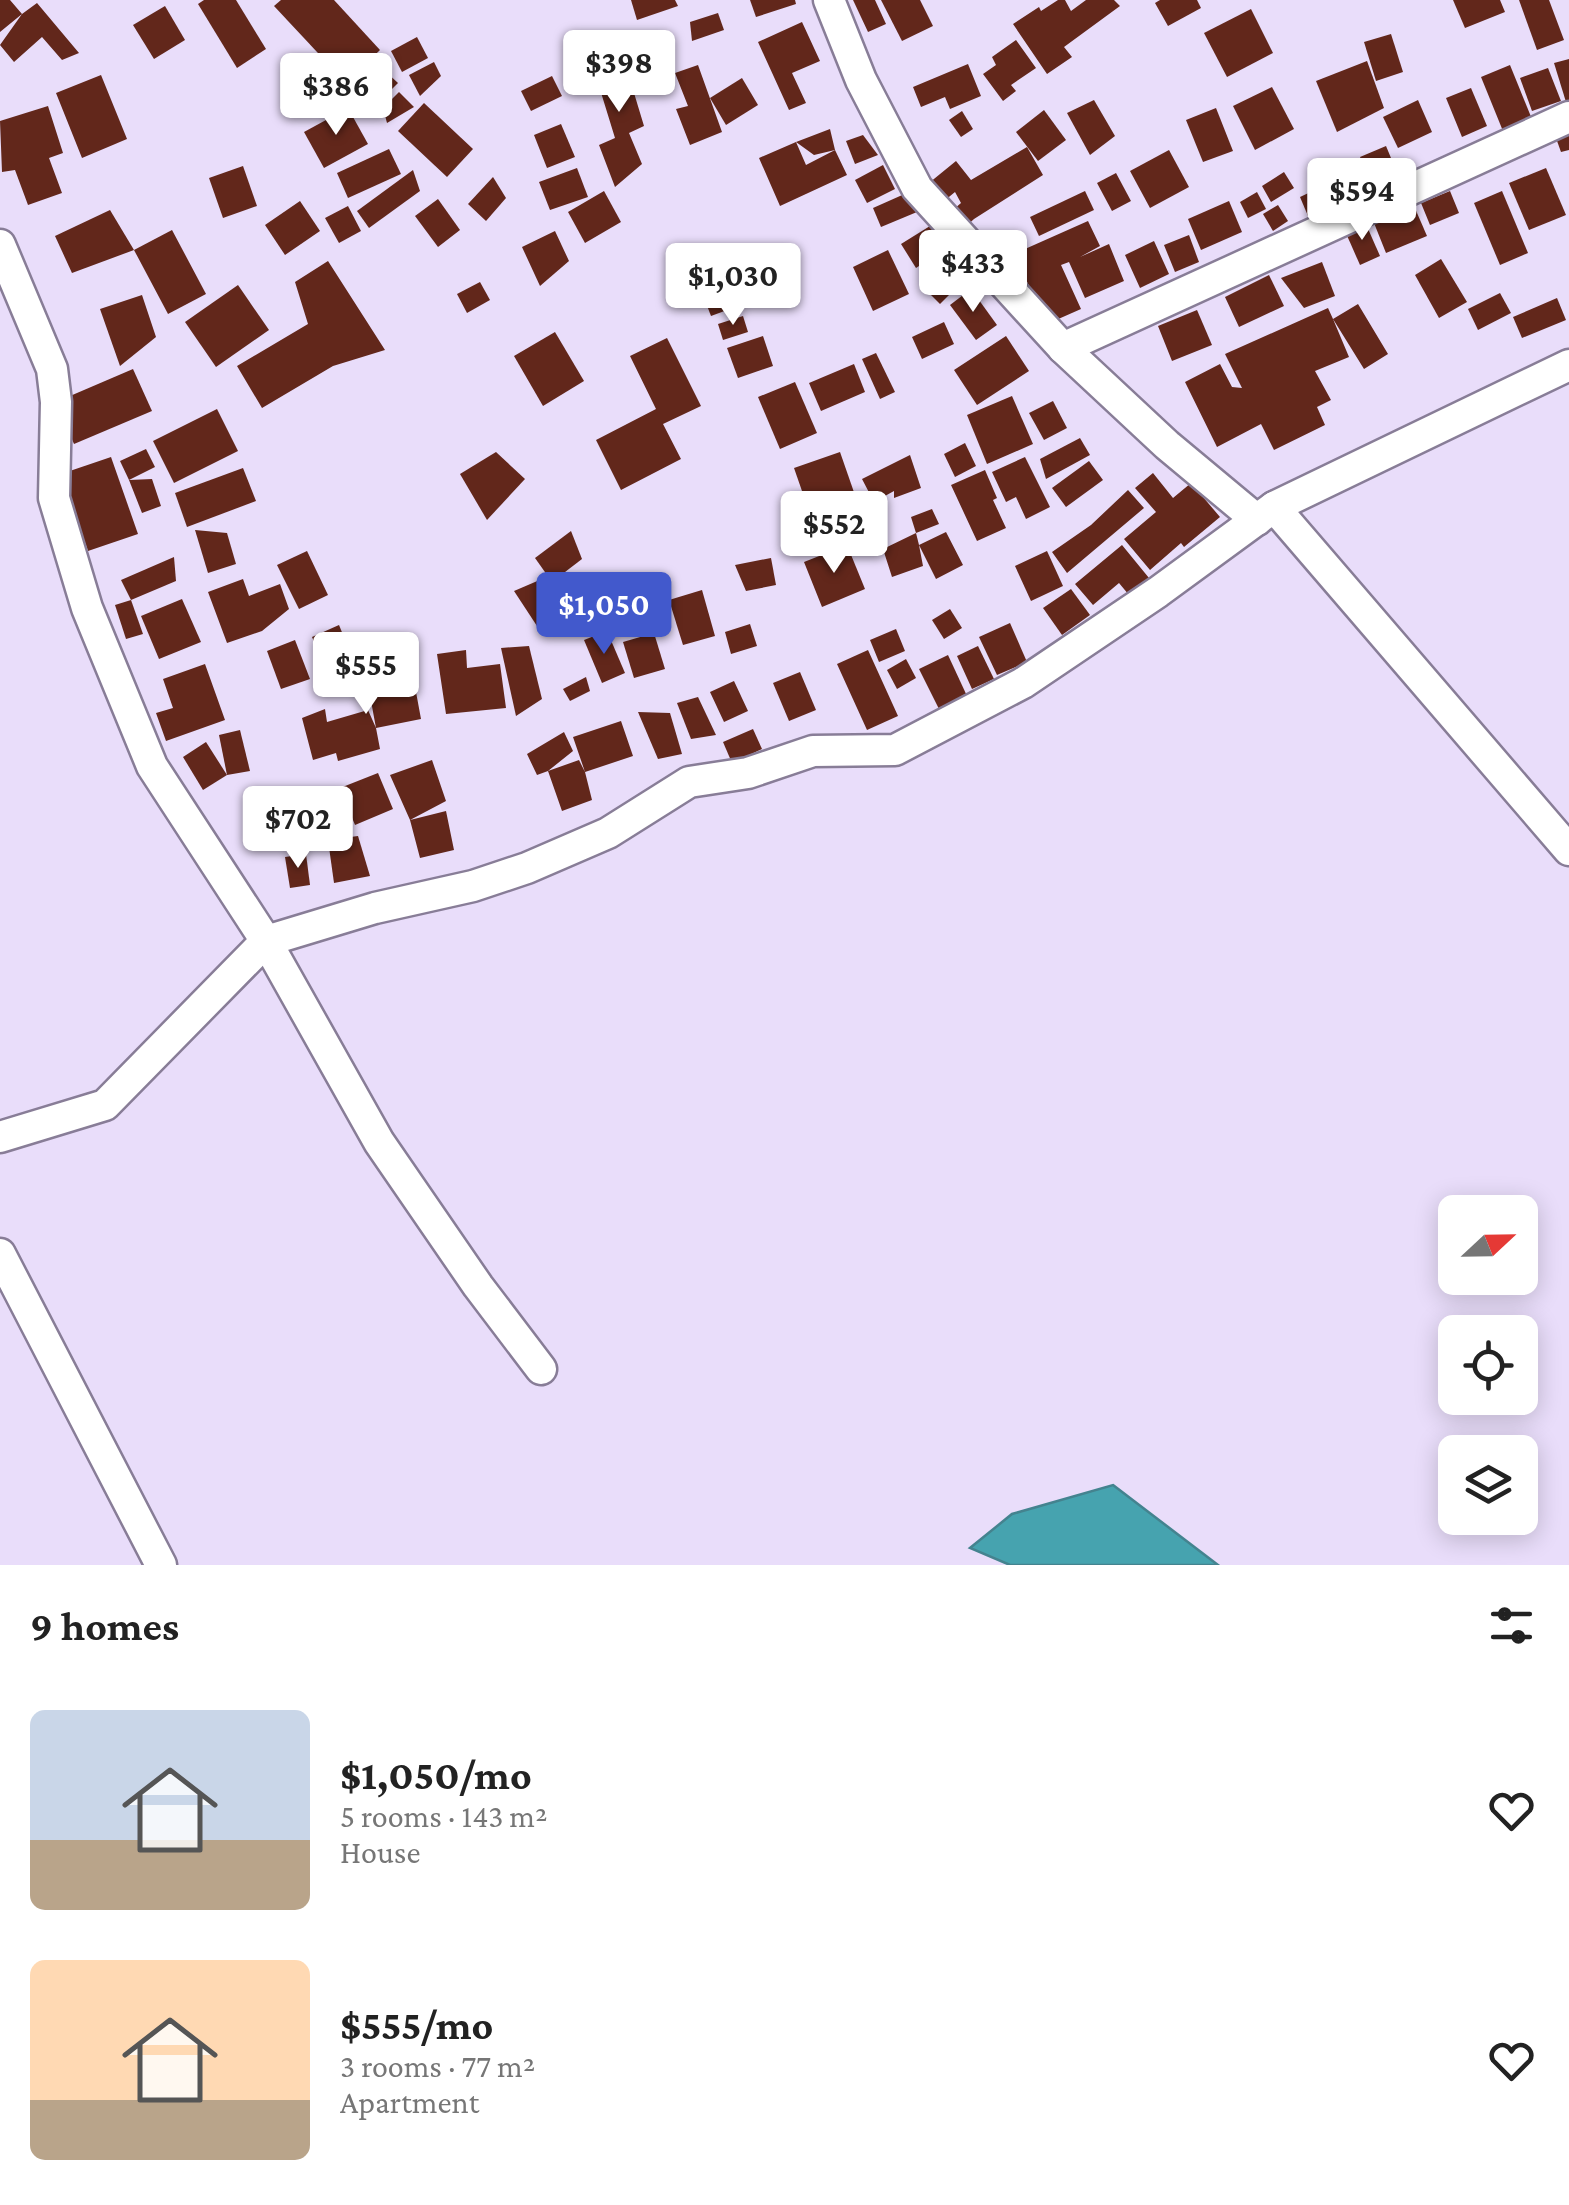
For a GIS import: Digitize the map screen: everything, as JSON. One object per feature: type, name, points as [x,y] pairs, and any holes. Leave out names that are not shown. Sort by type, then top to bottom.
[{"type":"street","points":[[829,0],[861,80],[918,188],[1064,348],[1167,445],[1266,513],[1569,850]]},
{"type":"street","points":[[1064,348],[1569,117]]},
{"type":"street","points":[[0,244],[52,369],[56,402],[54,498],[87,608],[152,766],[266,941],[379,1142],[541,1370]]},
{"type":"street","points":[[0,1137],[105,1105],[266,941],[375,908],[473,886],[526,868],[608,832],[688,782],[748,773],[814,751],[894,750],[1024,683],[1266,513],[1569,365]]},
{"type":"street","points":[[0,1254],[161,1565]]},
{"type":"shaded area","points":[[1113,1485],[1218,1565],[1010,1565],[970,1548],[1012,1514]]},
{"type":"building","points":[[0,0],[10,0],[22,14],[0,32]]},
{"type":"building","points":[[204,0],[236,0],[266,49],[237,68],[198,4]]},
{"type":"building","points":[[281,0],[334,0],[380,50],[346,83],[274,6]]},
{"type":"building","points":[[631,0],[675,0],[678,6],[637,20]]},
{"type":"building","points":[[750,0],[795,0],[796,4],[756,17]]},
{"type":"building","points":[[853,0],[875,0],[886,24],[868,32]]},
{"type":"building","points":[[881,0],[920,0],[933,26],[902,41]]},
{"type":"building","points":[[1065,0],[1071,11],[1086,0],[1114,0],[1120,6],[1064,47],[1072,57],[1047,74],[1013,24]]},
{"type":"building","points":[[1197,0],[1201,8],[1168,26],[1155,3]]},
{"type":"building","points":[[1453,0],[1500,0],[1505,12],[1465,28]]},
{"type":"building","points":[[1519,0],[1549,0],[1564,40],[1537,50]]},
{"type":"building","points":[[37,3],[79,53],[62,60],[42,37],[14,62],[0,45],[22,14]]},
{"type":"building","points":[[165,6],[185,40],[154,59],[133,25]]},
{"type":"building","points":[[1251,9],[1273,53],[1227,77],[1204,33]]},
{"type":"building","points":[[718,13],[724,30],[692,41],[690,22]]},
{"type":"building","points":[[802,22],[820,61],[792,73],[806,103],[789,110],[758,42]]},
{"type":"building","points":[[1391,34],[1403,72],[1376,81],[1364,42]]},
{"type":"building","points":[[417,37],[428,58],[402,72],[391,51]]},
{"type":"building","points":[[1016,40],[1036,68],[1011,85],[1016,91],[1003,101],[983,74],[996,65],[992,57]]},
{"type":"building","points":[[621,50],[644,126],[629,133],[642,164],[615,187],[599,145],[615,138],[591,60]]},
{"type":"building","points":[[1569,59],[1569,101],[1566,102],[1554,63]]},
{"type":"building","points":[[1367,61],[1384,108],[1337,132],[1316,81]]},
{"type":"building","points":[[434,62],[441,76],[420,96],[409,75]]},
{"type":"building","points":[[968,64],[981,96],[950,109],[945,97],[921,107],[913,87]]},
{"type":"building","points":[[698,65],[722,132],[690,145],[676,109],[688,106],[675,73]]},
{"type":"building","points":[[1510,65],[1536,129],[1507,141],[1481,77]]},
{"type":"building","points":[[1548,68],[1561,101],[1532,111],[1520,78]]},
{"type":"building","points":[[385,71],[398,83],[374,107],[361,94]]},
{"type":"building","points":[[101,75],[127,139],[82,158],[56,93]]},
{"type":"building","points":[[552,76],[562,96],[531,111],[521,91]]},
{"type":"building","points":[[742,78],[758,105],[726,125],[710,98]]},
{"type":"building","points":[[1272,87],[1294,129],[1255,150],[1233,106]]},
{"type":"building","points":[[1471,88],[1487,126],[1462,137],[1446,98]]},
{"type":"building","points":[[399,92],[414,107],[387,123],[383,108]]},
{"type":"building","points":[[1094,100],[1115,136],[1090,155],[1067,113]]},
{"type":"building","points":[[1418,100],[1432,132],[1398,148],[1383,117]]},
{"type":"building","points":[[424,103],[473,149],[447,177],[398,131]]},
{"type":"building","points":[[48,106],[63,153],[49,158],[62,193],[28,205],[15,170],[2,172],[0,121]]},
{"type":"building","points":[[348,108],[368,144],[324,168],[304,132]]},
{"type":"building","points":[[1216,108],[1233,151],[1203,162],[1186,120]]},
{"type":"building","points":[[1044,110],[1066,140],[1038,161],[1016,132]]},
{"type":"building","points":[[962,111],[973,129],[961,137],[949,120]]},
{"type":"building","points":[[1569,121],[1569,150],[1561,152],[1552,127]]},
{"type":"building","points":[[561,124],[575,157],[547,168],[534,135]]},
{"type":"building","points":[[830,129],[835,150],[814,155],[796,142]]},
{"type":"building","points":[[863,135],[878,155],[855,164],[846,141]]},
{"type":"building","points":[[796,142],[806,165],[835,150],[847,175],[780,206],[759,158]]},
{"type":"building","points":[[1386,146],[1401,182],[1375,193],[1360,157]]},
{"type":"building","points":[[1027,147],[1043,175],[961,231],[947,215],[961,203],[955,192],[944,201],[929,183],[956,161],[971,180]]},
{"type":"building","points":[[389,149],[401,174],[348,198],[337,173]]},
{"type":"building","points":[[1169,150],[1189,187],[1150,208],[1130,171]]},
{"type":"building","points":[[883,165],[895,189],[867,203],[855,180]]},
{"type":"building","points":[[243,166],[257,206],[223,218],[209,178]]},
{"type":"building","points":[[577,168],[588,197],[550,210],[539,182]]},
{"type":"building","points":[[1546,168],[1566,215],[1529,230],[1509,183]]},
{"type":"building","points":[[413,170],[420,191],[369,228],[357,211]]},
{"type":"building","points":[[1284,172],[1294,188],[1271,202],[1262,186]]},
{"type":"building","points":[[1116,173],[1131,201],[1112,211],[1097,183]]},
{"type":"building","points":[[493,177],[506,198],[486,221],[468,204]]},
{"type":"building","points":[[1319,188],[1327,208],[1308,216],[1300,197]]},
{"type":"building","points":[[604,191],[621,222],[585,243],[568,212]]},
{"type":"building","points":[[1085,191],[1094,210],[1039,236],[1030,217]]},
{"type":"building","points":[[1450,191],[1459,213],[1430,225],[1421,203]]},
{"type":"building","points":[[1502,191],[1528,253],[1500,265],[1474,203]]},
{"type":"building","points":[[909,192],[917,212],[881,227],[873,208]]},
{"type":"building","points":[[1257,192],[1266,209],[1248,218],[1240,202]]},
{"type":"building","points":[[438,199],[460,230],[438,247],[415,216]]},
{"type":"building","points":[[300,201],[320,231],[285,255],[265,225]]},
{"type":"building","points":[[1229,201],[1242,232],[1201,250],[1188,219]]},
{"type":"building","points":[[1278,205],[1288,221],[1273,231],[1263,214]]},
{"type":"building","points":[[348,206],[361,231],[339,243],[325,218]]},
{"type":"building","points":[[1414,206],[1427,236],[1386,253],[1374,223]]},
{"type":"building","points":[[110,210],[134,250],[72,273],[55,236]]},
{"type":"building","points":[[1088,221],[1100,246],[1080,257],[1109,244],[1124,281],[1085,298],[1069,262],[1061,265],[1081,309],[1047,324],[1014,254]]},
{"type":"building","points":[[1365,222],[1380,256],[1360,265],[1345,231]]},
{"type":"building","points":[[930,226],[945,249],[916,268],[901,244]]},
{"type":"building","points":[[172,230],[206,294],[168,314],[134,250]]},
{"type":"building","points":[[555,231],[569,261],[540,286],[522,247]]},
{"type":"building","points":[[1189,235],[1199,262],[1175,272],[1164,245]]},
{"type":"building","points":[[1154,241],[1169,274],[1140,288],[1125,255]]},
{"type":"building","points":[[888,250],[909,294],[873,311],[853,267]]},
{"type":"building","points":[[1441,259],[1467,302],[1439,318],[1415,275]]},
{"type":"building","points":[[944,260],[964,280],[940,304],[920,284]]},
{"type":"building","points":[[328,261],[385,350],[333,366],[262,408],[237,366],[308,324],[295,282]]},
{"type":"building","points":[[1322,262],[1335,296],[1304,308],[1281,278]]},
{"type":"building","points":[[726,275],[738,306],[711,316],[699,285]]},
{"type":"building","points":[[1269,275],[1284,306],[1239,327],[1225,297]]},
{"type":"building","points":[[480,282],[490,300],[467,313],[457,294]]},
{"type":"building","points":[[238,285],[269,330],[216,367],[185,322]]},
{"type":"building","points":[[971,289],[997,325],[976,340],[950,305]]},
{"type":"building","points":[[1500,293],[1511,313],[1478,330],[1468,309]]},
{"type":"building","points":[[142,295],[156,337],[120,366],[100,309]]},
{"type":"building","points":[[1557,298],[1566,320],[1522,338],[1513,317]]},
{"type":"building","points":[[1358,304],[1388,354],[1364,369],[1333,319]]},
{"type":"building","points":[[1328,308],[1349,357],[1315,371],[1331,400],[1317,407],[1325,425],[1274,450],[1261,424],[1217,447],[1185,382],[1220,364],[1232,387],[1242,388],[1225,354]]},
{"type":"building","points":[[1197,310],[1212,345],[1172,361],[1158,326]]},
{"type":"building","points":[[743,316],[748,332],[723,340],[718,324]]},
{"type":"building","points":[[944,322],[954,344],[922,359],[912,337]]},
{"type":"building","points":[[555,332],[584,381],[543,406],[514,356]]},
{"type":"building","points":[[763,336],[773,366],[738,378],[727,348]]},
{"type":"building","points":[[1006,336],[1029,371],[977,405],[954,370]]},
{"type":"building","points":[[667,338],[701,406],[663,424],[681,459],[621,490],[596,440],[656,409],[630,356]]},
{"type":"building","points":[[876,353],[895,392],[880,399],[862,359]]},
{"type":"building","points":[[854,364],[865,392],[821,411],[809,383]]},
{"type":"building","points":[[133,369],[152,411],[74,444],[56,402]]},
{"type":"building","points":[[795,382],[817,433],[780,449],[758,397]]},
{"type":"building","points":[[1012,396],[1033,444],[987,464],[967,415]]},
{"type":"building","points":[[1053,401],[1067,428],[1044,440],[1029,413]]},
{"type":"building","points":[[217,409],[238,451],[174,483],[153,441]]},
{"type":"building","points":[[1080,438],[1090,455],[1046,479],[1040,459]]},
{"type":"building","points":[[965,443],[976,466],[955,477],[944,454]]},
{"type":"building","points":[[146,449],[155,467],[129,480],[120,461]]},
{"type":"building","points":[[496,452],[525,479],[487,520],[460,474]]},
{"type":"building","points":[[840,452],[864,521],[818,537],[794,468]]},
{"type":"building","points":[[910,455],[921,488],[894,498],[894,491],[874,502],[862,479]]},
{"type":"building","points":[[111,457],[138,534],[88,551],[61,474]]},
{"type":"building","points":[[1025,457],[1050,507],[1026,519],[1016,497],[1006,502],[992,472]]},
{"type":"building","points":[[1089,461],[1103,480],[1066,507],[1052,488]]},
{"type":"building","points":[[243,468],[256,501],[187,527],[175,493]]},
{"type":"building","points":[[985,470],[1006,528],[977,541],[951,485]]},
{"type":"building","points":[[1153,473],[1173,498],[1191,483],[1220,517],[1150,570],[1124,539],[1156,512],[1135,488]]},
{"type":"building","points":[[152,479],[161,506],[142,513],[129,480]]},
{"type":"building","points":[[1128,490],[1144,508],[1067,573],[1052,552],[1091,525]]},
{"type":"building","points":[[932,509],[939,524],[916,533],[911,517]]},
{"type":"building","points":[[195,530],[227,533],[236,564],[208,573]]},
{"type":"building","points":[[571,531],[582,559],[552,582],[535,558]]},
{"type":"building","points":[[946,532],[963,565],[936,579],[919,545]]},
{"type":"building","points":[[916,533],[923,566],[892,577],[883,549]]},
{"type":"building","points":[[847,545],[865,589],[822,607],[804,562]]},
{"type":"building","points":[[1122,545],[1149,578],[1129,595],[1119,583],[1093,605],[1075,584]]},
{"type":"building","points":[[307,551],[328,595],[299,609],[277,565]]},
{"type":"building","points":[[1047,551],[1063,586],[1031,601],[1015,566]]},
{"type":"building","points":[[174,557],[176,581],[131,600],[121,580]]},
{"type":"building","points":[[771,558],[776,585],[746,591],[735,565]]},
{"type":"building","points":[[243,579],[249,596],[280,584],[289,609],[262,631],[227,643],[208,592]]},
{"type":"building","points":[[542,579],[552,607],[537,626],[514,591]]},
{"type":"building","points":[[1071,589],[1090,615],[1062,635],[1043,608]]},
{"type":"building","points":[[702,590],[715,636],[683,645],[669,600]]},
{"type":"building","points":[[182,599],[201,642],[159,659],[141,616]]},
{"type":"building","points":[[131,600],[143,634],[126,639],[115,605]]},
{"type":"building","points":[[950,609],[962,628],[944,639],[932,620]]},
{"type":"building","points":[[1010,623],[1027,662],[997,675],[979,637]]},
{"type":"building","points":[[750,624],[757,646],[731,654],[725,632]]},
{"type":"building","points":[[339,625],[350,652],[323,663],[312,637]]},
{"type":"building","points":[[896,629],[905,651],[879,662],[870,640]]},
{"type":"building","points":[[607,631],[625,673],[602,683],[584,640]]},
{"type":"building","points":[[654,633],[665,669],[634,678],[623,642]]},
{"type":"building","points":[[295,640],[310,679],[281,689],[267,651]]},
{"type":"building","points":[[529,646],[542,699],[516,716],[501,648]]},
{"type":"building","points":[[978,646],[994,679],[972,689],[957,656]]},
{"type":"building","points":[[466,650],[467,668],[500,664],[506,708],[446,714],[437,654]]},
{"type":"building","points":[[868,650],[898,716],[867,730],[837,664]]},
{"type":"building","points":[[948,655],[967,696],[939,709],[919,669]]},
{"type":"building","points":[[906,659],[916,678],[897,689],[887,670]]},
{"type":"building","points":[[205,664],[225,720],[166,741],[156,713],[173,708],[163,679]]},
{"type":"building","points":[[411,665],[421,719],[376,728],[366,674]]},
{"type":"building","points":[[800,672],[816,710],[789,721],[773,683]]},
{"type":"building","points":[[586,677],[590,691],[570,701],[563,689]]},
{"type":"building","points":[[734,681],[748,711],[724,722],[710,692]]},
{"type":"building","points":[[698,697],[716,735],[691,739],[677,703]]},
{"type":"building","points":[[325,709],[327,722],[368,710],[380,749],[338,761],[336,753],[313,760],[302,718]]},
{"type":"building","points":[[638,712],[670,713],[682,754],[658,759]]},
{"type":"building","points":[[621,721],[633,756],[585,772],[573,737]]},
{"type":"building","points":[[753,729],[762,749],[732,763],[723,742]]},
{"type":"building","points":[[240,730],[250,771],[227,775],[219,735]]},
{"type":"building","points":[[564,732],[573,751],[537,775],[527,754]]},
{"type":"building","points":[[206,742],[227,775],[203,790],[183,757]]},
{"type":"building","points":[[432,760],[446,801],[410,820],[390,775]]},
{"type":"building","points":[[579,760],[592,800],[562,811],[548,771]]},
{"type":"building","points":[[378,773],[393,809],[355,825],[340,788]]},
{"type":"building","points":[[325,809],[329,830],[302,836],[298,815]]},
{"type":"building","points":[[446,811],[454,850],[420,858],[410,820]]},
{"type":"building","points":[[358,836],[370,876],[334,883],[328,840]]},
{"type":"building","points":[[306,854],[310,885],[290,888],[285,857]]}]
